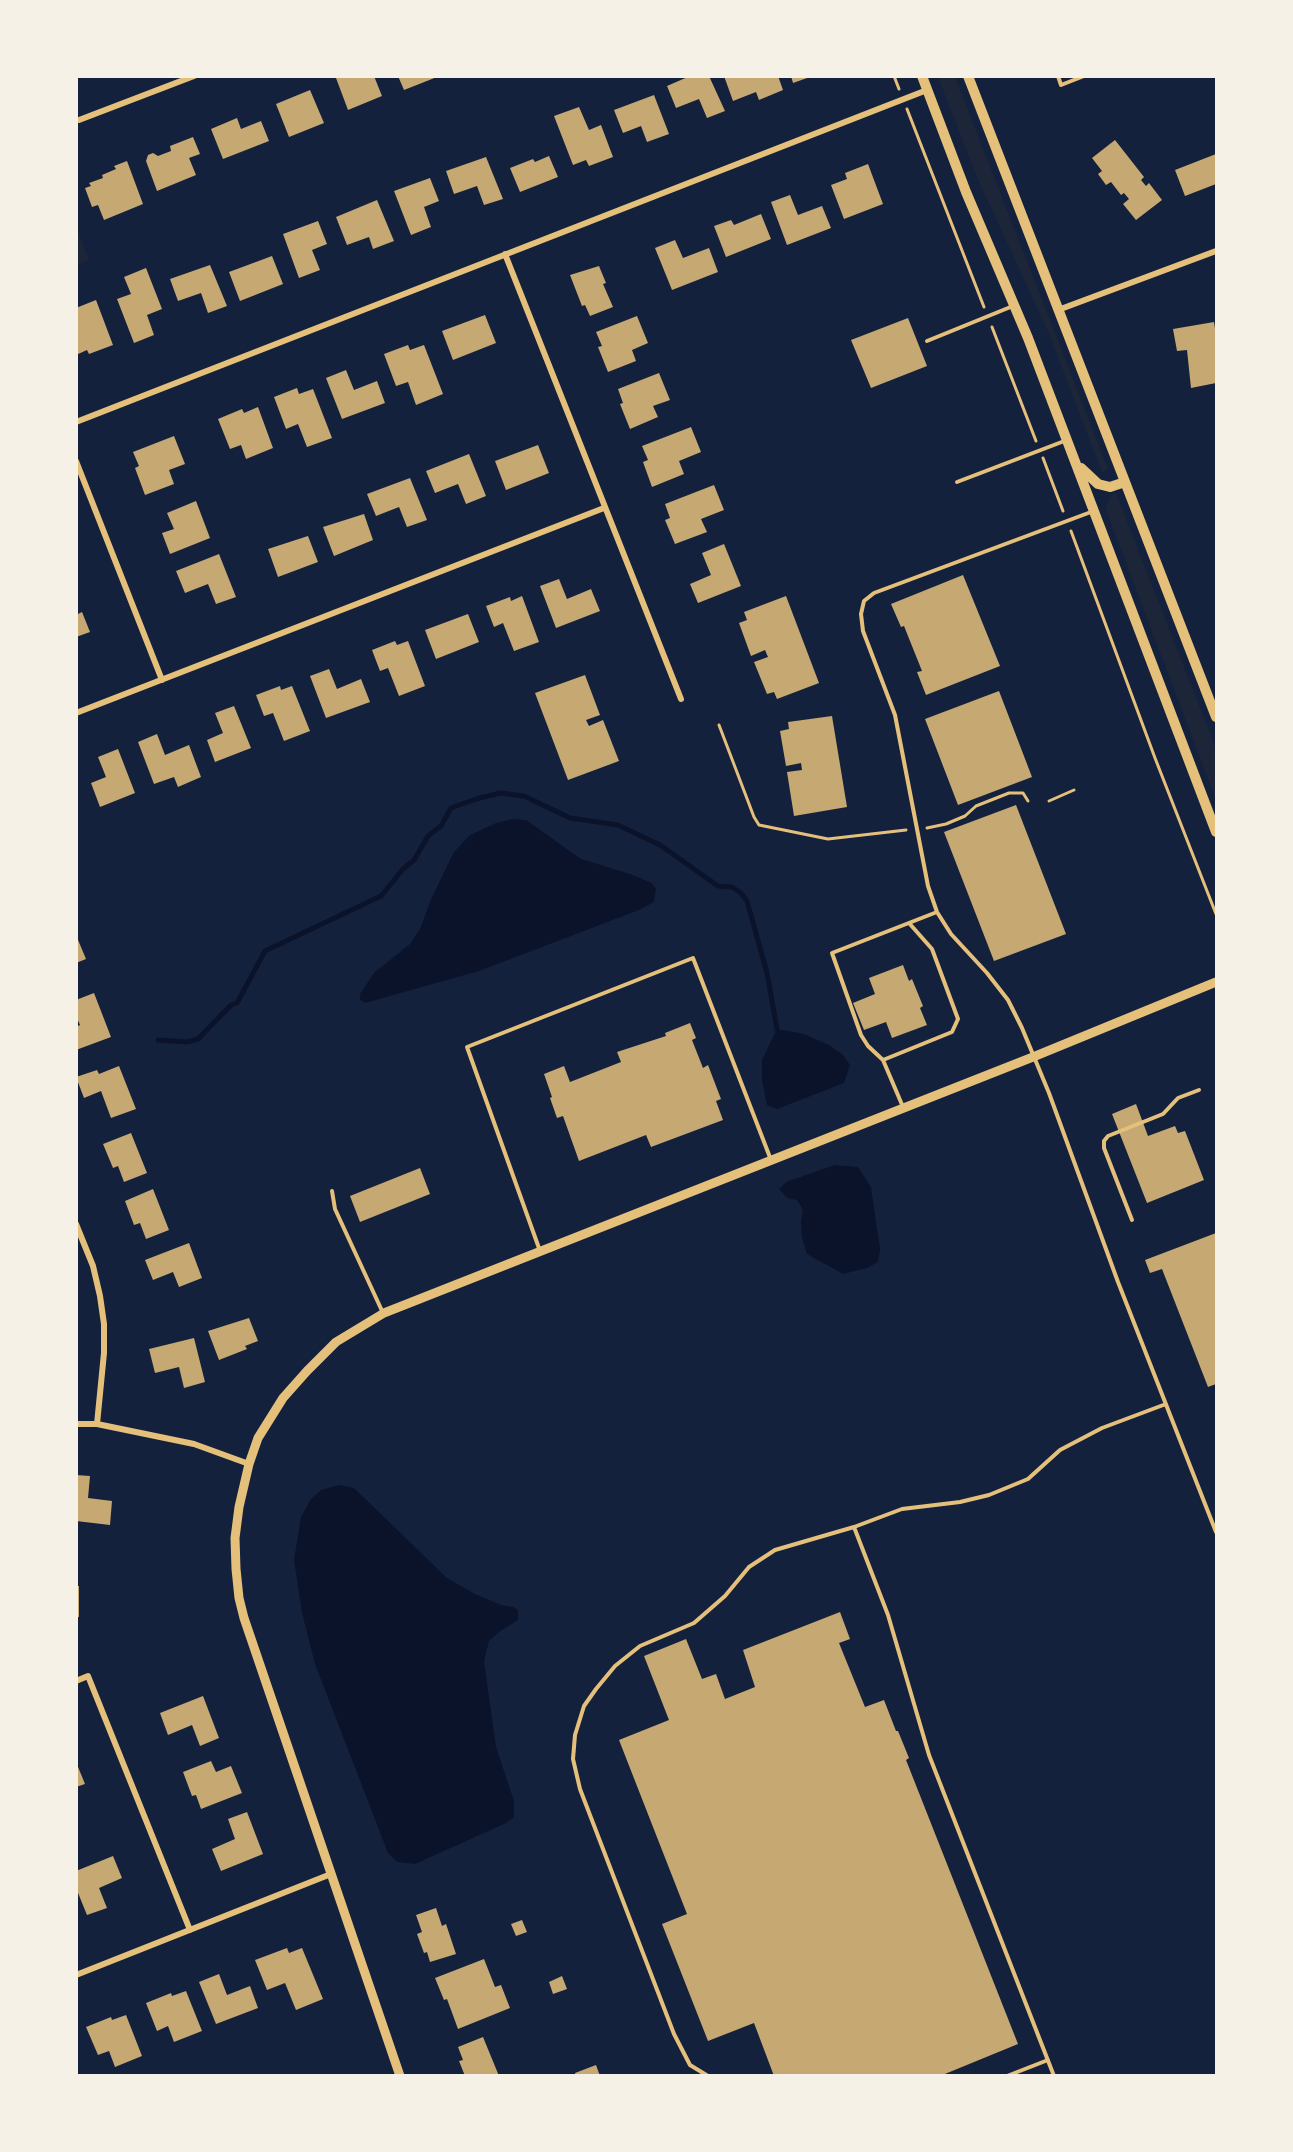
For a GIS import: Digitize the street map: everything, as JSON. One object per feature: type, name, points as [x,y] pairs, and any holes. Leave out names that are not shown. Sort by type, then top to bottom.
[{"type":"main road","points":[[922,76],[966,192],[1074,457],[1216,832]]},
{"type":"main road","points":[[968,76],[1216,717]]},
{"type":"main road","points":[[1074,457],[1084,472],[1098,483],[1110,487],[1125,482]]},
{"type":"street","points":[[79,120],[194,76]]},
{"type":"street","points":[[76,422],[927,90]]},
{"type":"street","points":[[1058,310],[1216,251]]},
{"type":"street","points":[[506,254],[681,699]]},
{"type":"street","points":[[76,460],[162,680]]},
{"type":"street","points":[[76,713],[604,508]]},
{"type":"street","points":[[399,2076],[239,1598],[235,1538],[239,1507],[258,1438],[283,1398],[336,1342],[384,1313],[1033,1057],[1216,982]]},
{"type":"street","points":[[76,1224],[93,1266],[104,1324],[98,1424]]},
{"type":"street","points":[[76,1424],[98,1424],[161,1439],[194,1444],[249,1464]]},
{"type":"street","points":[[76,1681],[88,1676],[190,1930]]},
{"type":"street","points":[[76,1975],[331,1874]]},
{"type":"lane","points":[[1058,76],[1061,85],[1084,76]]},
{"type":"lane","points":[[927,341],[1014,306]]},
{"type":"lane","points":[[957,482],[1067,440]]},
{"type":"lane","points":[[1095,511],[874,593],[864,601],[861,614],[863,631],[895,715],[928,886],[937,912],[951,934],[1008,1000],[1022,1028],[1216,1532]]},
{"type":"lane","points":[[903,1108],[883,1060],[868,1046],[861,1035],[832,953],[937,912]]},
{"type":"lane","points":[[883,1060],[952,1032],[958,1019],[932,949],[909,923]]},
{"type":"lane","points":[[540,1251],[467,1047],[693,958],[771,1160]]},
{"type":"lane","points":[[1132,1220],[1104,1148],[1104,1141],[1108,1136],[1162,1114],[1178,1098],[1199,1090]]},
{"type":"lane","points":[[332,1191],[335,1209],[384,1313]]},
{"type":"lane","points":[[708,2076],[690,2064],[674,2034],[580,1789],[573,1759],[575,1735],[584,1706],[615,1666],[640,1646],[694,1623],[725,1596],[749,1567],[775,1550],[855,1527],[902,1509],[960,1502],[989,1495],[1028,1479],[1060,1450],[1102,1428],[1166,1404]]},
{"type":"lane","points":[[855,1527],[888,1615],[929,1755],[1054,2076]]},
{"type":"lane","points":[[1007,2076],[1048,2060]]},
{"type":"path","points":[[911,119],[982,300]]},
{"type":"path","points":[[994,334],[1037,445]]},
{"type":"path","points":[[1043,458],[1061,504]]},
{"type":"path","points":[[1074,540],[1216,914]]},
{"type":"path","points":[[719,725],[759,825],[828,839],[906,830]]},
{"type":"path","points":[[1049,801],[1074,790]]},
{"type":"path","points":[[927,828],[946,824],[965,816],[976,806],[1010,793],[1023,793],[1028,801]]},
{"type":"shaded area","points":[[938,77],[955,77],[1108,469],[1102,472],[1050,336],[977,177]]},
{"type":"shaded area","points":[[77,228],[89,260],[76,265]]},
{"type":"shaded area","points":[[1116,493],[1216,749],[1216,800],[1105,507]]},
{"type":"shaded area","points":[[513,819],[526,820],[581,859],[652,883],[656,889],[654,902],[639,910],[479,971],[365,1003],[360,1000],[360,994],[374,973],[410,944],[420,929],[431,899],[454,852],[470,835],[496,823]]},
{"type":"shaded area","points":[[777,1029],[804,1034],[829,1045],[843,1055],[850,1065],[844,1083],[777,1109],[767,1105],[762,1080],[762,1060]]},
{"type":"shaded area","points":[[835,1165],[858,1167],[871,1187],[880,1249],[878,1262],[867,1268],[843,1274],[807,1254],[802,1238],[803,1210],[797,1200],[787,1198],[779,1189],[786,1182]]},
{"type":"shaded area","points":[[339,1485],[354,1488],[447,1578],[475,1594],[501,1605],[514,1607],[518,1611],[518,1620],[489,1641],[484,1661],[496,1747],[514,1801],[514,1817],[506,1823],[415,1864],[397,1862],[388,1853],[315,1664],[302,1613],[294,1560],[301,1517],[311,1499],[321,1490]]},
{"type":"building","points":[[374,76],[382,96],[348,110],[336,78]]},
{"type":"building","points":[[398,76],[437,76],[437,77],[404,90]]},
{"type":"building","points":[[690,76],[709,76],[725,111],[707,118],[699,99],[676,108],[667,86]]},
{"type":"building","points":[[724,76],[778,76],[783,90],[759,100],[756,92],[733,101]]},
{"type":"building","points":[[791,76],[810,76],[810,77],[793,83]]},
{"type":"building","points":[[310,90],[324,123],[289,137],[276,104]]},
{"type":"building","points":[[654,95],[669,134],[647,142],[641,126],[623,133],[614,110]]},
{"type":"building","points":[[579,107],[589,130],[601,125],[613,157],[589,166],[586,160],[573,165],[554,116]]},
{"type":"building","points":[[237,118],[241,129],[261,121],[269,141],[223,159],[211,129]]},
{"type":"building","points":[[193,137],[200,154],[189,158],[196,175],[157,191],[146,161],[148,155],[153,153],[158,156],[171,151],[170,146]]},
{"type":"building","points":[[1115,140],[1144,177],[1141,180],[1146,186],[1149,183],[1162,200],[1136,220],[1123,204],[1129,199],[1124,193],[1121,195],[1111,182],[1106,185],[1098,174],[1102,171],[1092,158]]},
{"type":"building","points":[[1216,154],[1216,184],[1185,196],[1175,170]]},
{"type":"building","points":[[549,156],[558,177],[520,192],[510,168],[533,159],[535,162]]},
{"type":"building","points":[[486,157],[503,199],[484,205],[477,186],[454,194],[446,171]]},
{"type":"building","points":[[127,161],[143,204],[104,220],[98,205],[92,207],[85,188],[91,186],[89,183],[103,178],[102,175],[116,169],[114,166]]},
{"type":"building","points":[[868,164],[883,204],[844,219],[831,185],[847,179],[845,173]]},
{"type":"building","points":[[430,178],[439,201],[424,207],[431,227],[411,235],[394,191]]},
{"type":"building","points":[[790,195],[798,215],[822,206],[831,228],[787,245],[771,202]]},
{"type":"building","points":[[377,200],[394,241],[373,249],[369,237],[347,245],[336,217]]},
{"type":"building","points":[[761,214],[771,239],[726,257],[714,226],[731,220],[734,225]]},
{"type":"building","points":[[318,221],[327,244],[312,250],[320,270],[299,278],[283,234]]},
{"type":"building","points":[[675,240],[683,258],[709,248],[718,272],[672,290],[655,248]]},
{"type":"building","points":[[272,256],[283,284],[240,301],[229,272]]},
{"type":"building","points":[[210,265],[227,306],[208,313],[201,293],[178,301],[170,279]]},
{"type":"building","points":[[599,266],[606,283],[603,284],[613,307],[590,316],[585,305],[582,306],[570,275]]},
{"type":"building","points":[[146,268],[162,309],[147,315],[154,335],[134,343],[117,299],[131,294],[124,277]]},
{"type":"building","points":[[96,300],[113,345],[89,354],[87,350],[76,355],[76,308]]},
{"type":"building","points":[[485,315],[496,343],[453,360],[442,331]]},
{"type":"building","points":[[637,316],[648,343],[632,350],[636,361],[608,372],[598,347],[602,346],[596,332]]},
{"type":"building","points":[[908,318],[927,366],[871,388],[851,340]]},
{"type":"building","points":[[1214,322],[1216,383],[1191,388],[1187,350],[1177,351],[1173,329]]},
{"type":"building","points":[[408,345],[410,350],[424,345],[443,394],[416,405],[408,382],[396,386],[384,354]]},
{"type":"building","points":[[346,370],[354,390],[377,381],[385,403],[342,419],[326,378]]},
{"type":"building","points":[[659,373],[670,400],[653,406],[658,417],[630,429],[620,404],[623,403],[618,389]]},
{"type":"building","points":[[297,388],[299,394],[313,389],[332,438],[307,447],[298,424],[286,429],[274,397]]},
{"type":"building","points":[[258,407],[273,448],[246,459],[241,445],[230,449],[218,419],[242,409],[244,413]]},
{"type":"building","points":[[691,427],[701,452],[679,461],[684,474],[652,487],[643,462],[648,460],[642,446]]},
{"type":"building","points":[[174,436],[185,464],[169,470],[174,484],[145,495],[135,468],[139,466],[133,452]]},
{"type":"building","points":[[538,445],[549,473],[506,490],[495,461]]},
{"type":"building","points":[[469,454],[486,496],[466,504],[458,484],[435,493],[426,471]]},
{"type":"building","points":[[410,478],[427,520],[407,527],[399,507],[376,516],[367,494]]},
{"type":"building","points":[[714,485],[724,510],[701,519],[707,532],[675,544],[665,520],[670,518],[665,504]]},
{"type":"building","points":[[196,501],[210,538],[170,554],[162,533],[174,529],[167,513]]},
{"type":"building","points":[[364,514],[373,540],[334,556],[323,527]]},
{"type":"building","points":[[308,536],[318,562],[278,577],[268,549]]},
{"type":"building","points":[[724,544],[741,586],[698,603],[690,584],[711,575],[702,553]]},
{"type":"building","points":[[219,554],[236,597],[216,604],[208,584],[185,593],[176,571]]},
{"type":"building","points":[[963,575],[1000,666],[926,695],[917,672],[922,671],[904,626],[901,627],[891,604]]},
{"type":"building","points":[[559,579],[567,599],[591,589],[600,611],[556,628],[540,586]]},
{"type":"building","points":[[522,596],[539,642],[514,651],[503,623],[494,627],[486,606],[510,597],[511,601]]},
{"type":"building","points":[[786,596],[819,683],[777,699],[774,692],[767,694],[754,662],[768,657],[765,650],[751,656],[739,623],[747,620],[744,612]]},
{"type":"building","points":[[82,612],[90,632],[76,637],[76,615]]},
{"type":"building","points":[[468,614],[479,642],[436,659],[425,630]]},
{"type":"building","points":[[395,641],[397,645],[408,641],[425,686],[399,696],[388,668],[380,671],[372,650]]},
{"type":"building","points":[[329,669],[337,689],[361,679],[370,702],[326,718],[310,676]]},
{"type":"building","points":[[585,675],[600,715],[586,720],[589,726],[603,720],[619,761],[568,780],[535,693]]},
{"type":"building","points":[[280,686],[281,690],[292,686],[310,731],[284,741],[273,713],[264,716],[256,695]]},
{"type":"building","points":[[999,691],[1032,777],[958,805],[925,719]]},
{"type":"building","points":[[234,706],[251,748],[215,762],[207,740],[223,733],[215,713]]},
{"type":"building","points":[[832,716],[847,807],[794,816],[787,772],[802,770],[801,763],[786,766],[780,731],[789,729],[788,722]]},
{"type":"building","points":[[157,734],[165,755],[189,745],[201,777],[178,787],[174,777],[154,784],[138,742]]},
{"type":"building","points":[[118,749],[135,793],[100,807],[91,783],[106,777],[98,757]]},
{"type":"building","points":[[1016,805],[1066,934],[994,961],[944,832]]},
{"type":"building","points":[[76,935],[86,959],[76,963]]},
{"type":"building","points":[[903,965],[909,981],[912,979],[923,1006],[920,1008],[927,1025],[892,1038],[886,1022],[864,1030],[853,1003],[875,994],[869,978]]},
{"type":"building","points":[[94,993],[111,1037],[76,1050],[76,1027],[80,1025],[76,1016],[76,1000]]},
{"type":"building","points":[[690,1023],[696,1038],[692,1040],[703,1068],[708,1065],[721,1099],[716,1101],[723,1120],[651,1147],[646,1135],[579,1161],[563,1116],[557,1118],[544,1074],[564,1066],[570,1082],[621,1062],[617,1052],[666,1036],[665,1033]]},
{"type":"building","points":[[119,1066],[136,1109],[111,1118],[101,1091],[84,1098],[76,1077],[97,1070],[99,1074]]},
{"type":"building","points":[[1136,1104],[1148,1136],[1175,1126],[1178,1133],[1185,1131],[1204,1180],[1147,1203],[1112,1114]]},
{"type":"building","points":[[131,1133],[147,1173],[124,1182],[118,1166],[113,1168],[103,1144]]},
{"type":"building","points":[[420,1168],[430,1194],[360,1222],[350,1196]]},
{"type":"building","points":[[153,1189],[169,1230],[146,1239],[140,1223],[134,1225],[125,1201]]},
{"type":"building","points":[[1216,1233],[1216,1384],[1208,1387],[1162,1269],[1150,1273],[1145,1260]]},
{"type":"building","points":[[189,1243],[202,1278],[179,1287],[173,1272],[153,1280],[145,1260]]},
{"type":"building","points":[[249,1318],[258,1341],[245,1346],[247,1349],[219,1360],[208,1331]]},
{"type":"building","points":[[194,1338],[205,1382],[184,1388],[179,1367],[155,1373],[149,1349]]},
{"type":"building","points":[[76,1475],[90,1476],[88,1498],[112,1501],[110,1525],[76,1521]]},
{"type":"building","points":[[76,1586],[79,1586],[79,1617],[76,1617]]},
{"type":"building","points":[[840,1612],[850,1639],[839,1643],[865,1707],[884,1700],[909,1758],[906,1760],[1018,2044],[940,2076],[774,2076],[754,2023],[708,2041],[662,1924],[687,1914],[619,1740],[669,1720],[644,1656],[686,1639],[702,1679],[716,1674],[725,1699],[755,1687],[743,1650]]},
{"type":"building","points":[[203,1696],[219,1738],[200,1746],[192,1725],[168,1735],[160,1713]]},
{"type":"building","points":[[211,1761],[216,1772],[231,1766],[242,1793],[201,1809],[196,1795],[192,1796],[183,1772]]},
{"type":"building","points":[[76,1762],[85,1784],[76,1787]]},
{"type":"building","points":[[247,1812],[263,1854],[221,1871],[212,1849],[235,1839],[228,1819]]},
{"type":"building","points":[[113,1856],[122,1878],[99,1888],[107,1908],[87,1915],[76,1888],[76,1871]]},
{"type":"building","points":[[436,1908],[442,1926],[446,1924],[456,1954],[430,1962],[417,1934],[422,1932],[416,1915]]},
{"type":"building","points":[[522,1920],[527,1932],[516,1936],[511,1924]]},
{"type":"building","points":[[287,1948],[289,1953],[302,1948],[323,1999],[296,2010],[285,1983],[267,1990],[255,1960]]},
{"type":"building","points":[[484,1959],[495,1987],[501,1985],[510,2008],[458,2029],[447,1999],[444,2000],[435,1978]]},
{"type":"building","points":[[219,1974],[227,1995],[250,1986],[258,2008],[216,2024],[199,1982]]},
{"type":"building","points":[[562,1976],[567,1989],[553,1994],[549,1982]]},
{"type":"building","points":[[186,1991],[202,2031],[174,2042],[168,2026],[157,2031],[146,2003],[171,1993],[172,1996]]},
{"type":"building","points":[[126,2015],[142,2056],[115,2067],[109,2051],[98,2055],[86,2027],[111,2017],[112,2020]]},
{"type":"building","points":[[483,2037],[499,2076],[465,2076],[459,2061],[463,2060],[458,2047]]},
{"type":"building","points":[[596,2065],[600,2076],[576,2076],[575,2073]]},
{"type":"waterway","points":[[158,1040],[187,1042],[198,1039],[231,1005],[237,1003],[265,951],[381,896],[403,869],[414,860],[428,836],[441,826],[451,808],[500,793],[524,796],[570,818],[618,825],[660,845],[718,886],[732,887],[741,893],[747,901],[767,973],[777,1029]]}]
